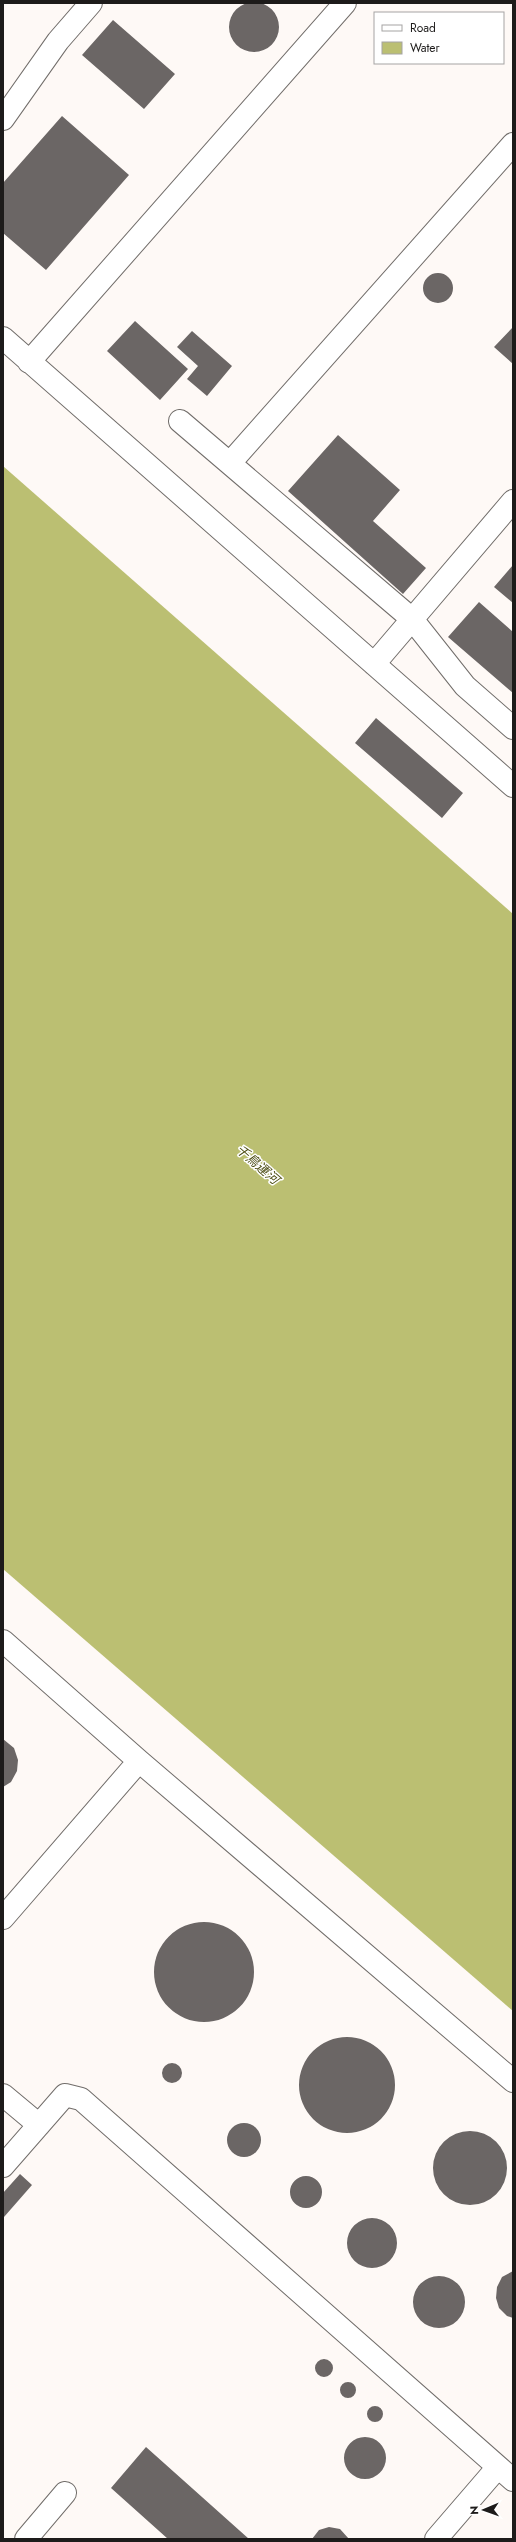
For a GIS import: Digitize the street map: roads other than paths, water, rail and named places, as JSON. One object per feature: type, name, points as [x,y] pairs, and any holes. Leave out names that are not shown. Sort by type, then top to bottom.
[{"type":"street","points":[[3,119],[58,41],[91,3]]},
{"type":"street","points":[[30,362],[345,3]]},
{"type":"street","points":[[230,463],[513,144]]},
{"type":"street","points":[[3,338],[513,786]]},
{"type":"street","points":[[180,421],[412,619],[465,686],[513,728]]},
{"type":"street","points":[[374,664],[513,501]]},
{"type":"street","points":[[3,1641],[139,1761],[513,2081]]},
{"type":"street","points":[[3,1918],[139,1761]]},
{"type":"street","points":[[3,2095],[39,2125]]},
{"type":"street","points":[[3,2166],[65,2095],[81,2098],[505,2474],[436,2539]]},
{"type":"street","points":[[26,2539],[65,2493]]},
{"type":"water","name":"千鳥運河","points":[[3,466],[513,914],[513,2011],[3,1569]]}]
